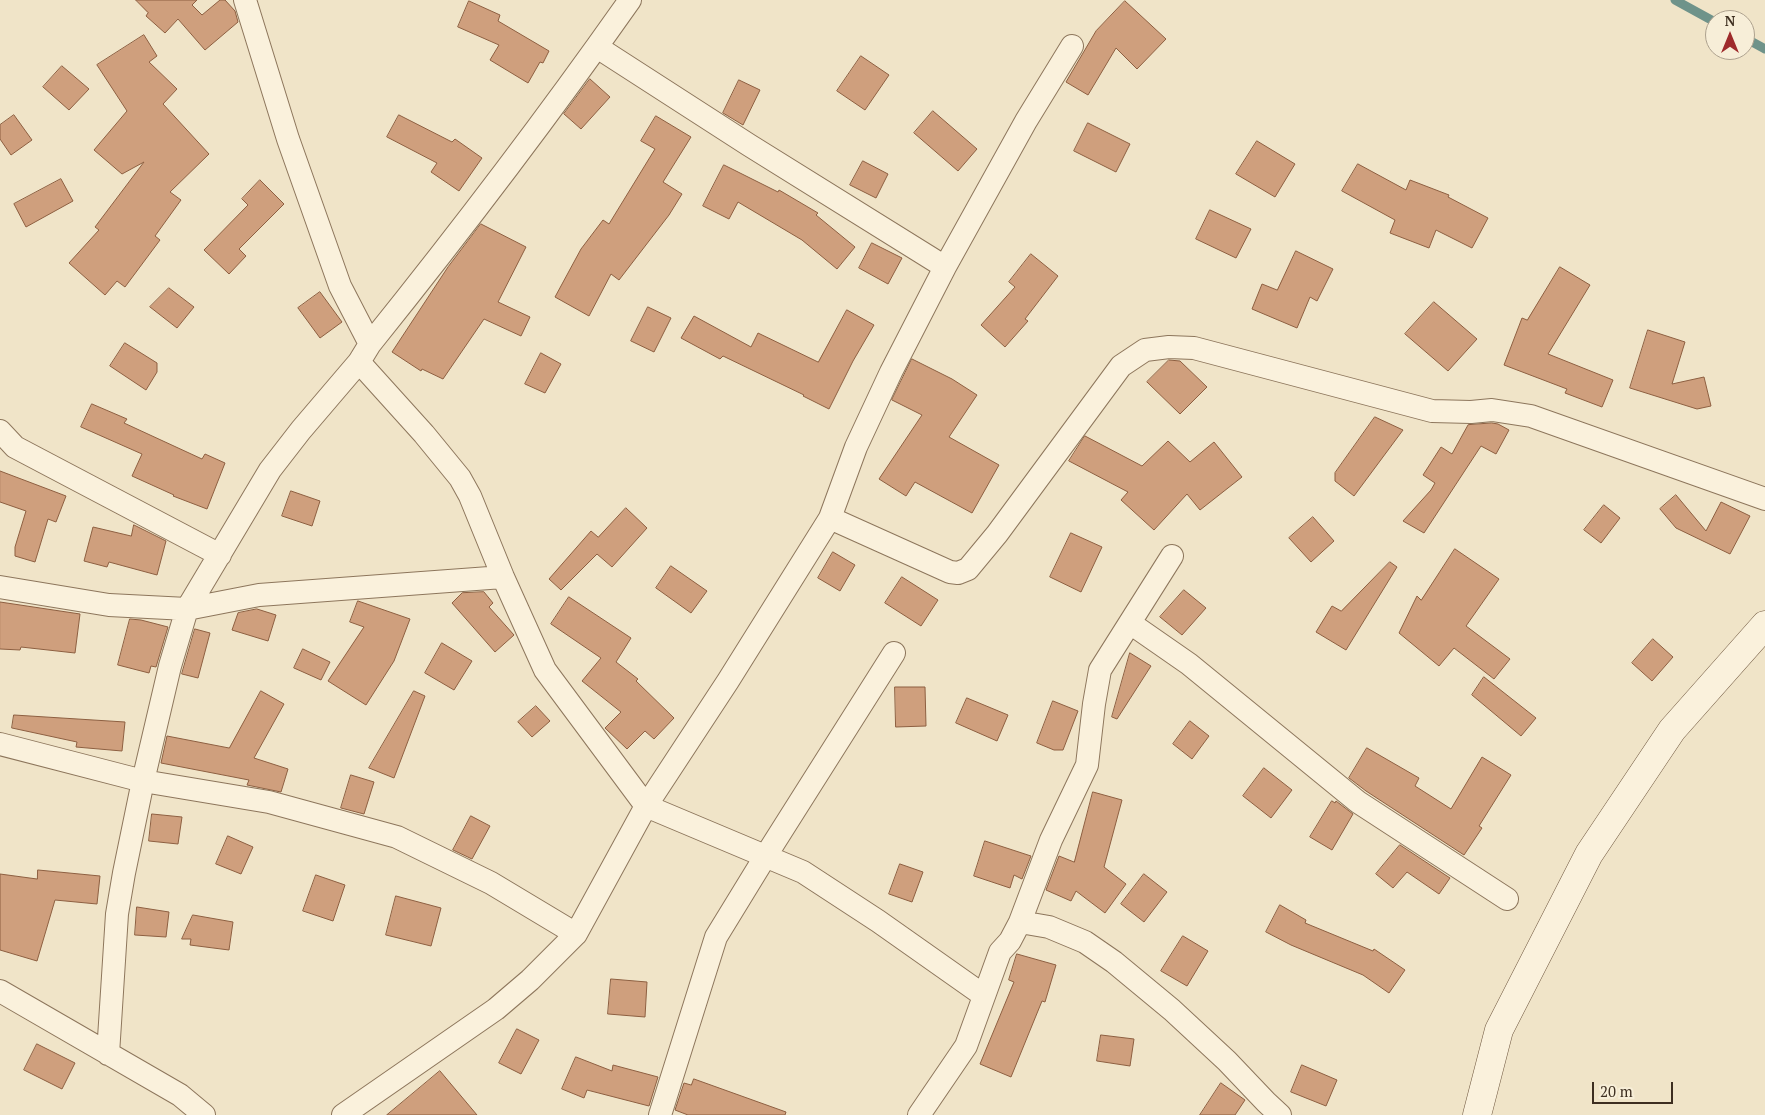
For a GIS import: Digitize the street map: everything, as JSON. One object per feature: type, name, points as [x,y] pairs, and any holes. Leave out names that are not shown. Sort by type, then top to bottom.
[{"type":"main road","points":[[1477,1115],[1500,1030],[1589,854],[1672,730],[1765,625]]},
{"type":"street","points":[[246,0],[288,139],[364,353],[424,434],[460,478],[470,496],[503,577],[545,670],[646,806],[803,872],[878,921],[983,995]]},
{"type":"street","points":[[108,1054],[117,914],[143,781],[170,666],[187,609],[270,470],[454,240],[630,0]]},
{"type":"street","points":[[344,1115],[496,1009],[530,980],[576,934],[646,806],[728,681],[830,518],[856,447],[891,372],[945,267],[1026,121],[1072,46]]},
{"type":"street","points":[[597,47],[749,145],[945,267]]},
{"type":"street","points":[[830,518],[950,572],[958,573],[968,569],[997,534],[1121,366],[1145,350],[1169,347],[1194,348],[1432,411],[1471,412],[1492,410],[1531,416],[1765,499]]},
{"type":"street","points":[[0,431],[15,447],[220,555]]},
{"type":"street","points":[[920,1115],[966,1046],[1000,952],[1010,941],[1020,922],[1051,840],[1087,764],[1100,670],[1172,556]]},
{"type":"street","points":[[0,587],[109,605],[187,609],[259,594],[503,577]]},
{"type":"street","points":[[1130,623],[1189,664],[1358,802],[1506,900]]},
{"type":"street","points":[[660,1115],[716,937],[894,653]]},
{"type":"street","points":[[0,744],[143,781],[268,802],[397,836],[491,883],[576,934]]},
{"type":"street","points":[[1020,922],[1049,927],[1085,942],[1114,962],[1172,1010],[1227,1061],[1280,1115]]},
{"type":"street","points":[[0,991],[180,1095],[204,1115]]},
{"type":"building","points":[[136,0],[197,0],[192,5],[202,15],[220,0],[225,0],[235,11],[238,22],[205,50],[178,19],[165,33],[146,16],[148,13]]},
{"type":"building","points":[[469,1],[500,15],[498,21],[549,51],[543,63],[540,62],[528,83],[490,60],[499,45],[458,27]]},
{"type":"building","points":[[1125,1],[1166,39],[1137,69],[1116,48],[1088,95],[1066,82],[1096,31]]},
{"type":"building","points":[[144,35],[157,56],[149,62],[177,89],[163,104],[209,154],[170,192],[181,200],[155,236],[160,240],[125,287],[117,281],[105,295],[69,263],[99,230],[95,227],[144,162],[122,174],[94,150],[127,111],[97,65]]},
{"type":"building","points":[[861,56],[889,75],[865,110],[837,91]]},
{"type":"building","points":[[62,66],[89,89],[69,110],[43,87]]},
{"type":"building","points":[[590,79],[610,97],[581,129],[564,114]]},
{"type":"building","points":[[739,80],[760,90],[743,125],[723,113]]},
{"type":"building","points":[[933,111],[977,149],[958,171],[914,133]]},
{"type":"building","points":[[14,115],[32,140],[11,155],[0,139],[0,125]]},
{"type":"building","points":[[399,115],[452,142],[455,139],[482,158],[459,191],[431,172],[437,163],[387,137]]},
{"type":"building","points":[[656,116],[691,137],[663,182],[682,194],[669,215],[619,280],[611,274],[589,316],[555,297],[581,249],[603,220],[609,224],[655,149],[641,141]]},
{"type":"building","points":[[1088,123],[1130,144],[1116,172],[1074,151]]},
{"type":"building","points":[[1257,141],[1295,164],[1275,197],[1236,174]]},
{"type":"building","points":[[863,161],[888,174],[876,198],[850,185]]},
{"type":"building","points":[[1358,164],[1406,190],[1410,180],[1449,195],[1448,197],[1488,218],[1472,248],[1436,230],[1429,248],[1390,233],[1395,220],[1342,191]]},
{"type":"building","points":[[724,165],[778,192],[779,190],[818,213],[816,215],[855,247],[837,269],[802,240],[738,202],[729,219],[703,206]]},
{"type":"building","points":[[61,179],[73,201],[26,227],[14,204]]},
{"type":"building","points":[[260,180],[284,204],[239,249],[246,256],[229,274],[204,250],[248,205],[242,199]]},
{"type":"building","points":[[1210,210],[1251,229],[1236,258],[1196,239]]},
{"type":"building","points":[[481,224],[526,247],[498,302],[530,317],[521,336],[484,319],[443,379],[422,369],[421,371],[392,352],[448,267]]},
{"type":"building","points":[[872,243],[902,258],[888,284],[859,268]]},
{"type":"building","points":[[1296,251],[1333,269],[1317,301],[1310,297],[1297,328],[1252,309],[1262,284],[1277,290]]},
{"type":"building","points":[[1031,254],[1058,276],[1025,319],[1028,321],[1005,347],[981,325],[1015,287],[1009,282]]},
{"type":"building","points":[[1560,267],[1590,285],[1548,354],[1613,380],[1602,407],[1565,393],[1567,389],[1504,365],[1522,318],[1527,320]]},
{"type":"building","points":[[169,288],[194,307],[177,328],[150,307]]},
{"type":"building","points":[[320,292],[342,322],[320,338],[298,308]]},
{"type":"building","points":[[1434,302],[1477,339],[1448,371],[1405,334]]},
{"type":"building","points":[[648,307],[671,318],[654,352],[631,341]]},
{"type":"building","points":[[847,310],[874,325],[853,361],[829,409],[723,356],[720,359],[681,338],[694,316],[751,347],[758,333],[818,362]]},
{"type":"building","points":[[1648,330],[1685,342],[1672,384],[1704,377],[1711,406],[1697,409],[1630,388]]},
{"type":"building","points":[[125,343],[157,363],[157,372],[146,390],[110,366]]},
{"type":"building","points":[[541,353],[561,364],[545,393],[525,384]]},
{"type":"building","points":[[912,359],[952,379],[977,395],[949,437],[999,465],[972,513],[915,482],[906,496],[879,479],[922,415],[892,400]]},
{"type":"building","points":[[1169,360],[1180,361],[1207,387],[1180,414],[1147,382]]},
{"type":"building","points":[[92,404],[127,419],[124,423],[202,459],[205,454],[225,463],[207,509],[173,496],[132,476],[142,454],[81,427]]},
{"type":"building","points":[[1375,417],[1403,430],[1354,496],[1335,481],[1335,473]]},
{"type":"building","points":[[1492,423],[1509,430],[1496,454],[1481,446],[1424,533],[1403,521],[1435,483],[1423,475],[1441,447],[1452,454],[1468,425]]},
{"type":"building","points":[[1085,436],[1142,466],[1168,441],[1190,462],[1214,442],[1242,477],[1200,510],[1187,494],[1154,530],[1121,500],[1128,492],[1069,461]]},
{"type":"building","points":[[0,471],[66,496],[56,522],[48,519],[35,562],[15,556],[15,547],[26,511],[0,502]]},
{"type":"building","points":[[291,491],[320,501],[312,526],[282,516]]},
{"type":"building","points":[[1676,495],[1706,531],[1721,502],[1750,516],[1730,554],[1676,528],[1660,509]]},
{"type":"building","points":[[1604,505],[1620,518],[1601,543],[1584,530]]},
{"type":"building","points":[[626,508],[647,528],[612,567],[597,554],[561,590],[549,579],[591,531],[598,537]]},
{"type":"building","points":[[1313,517],[1334,541],[1311,562],[1289,538]]},
{"type":"building","points":[[134,525],[166,541],[157,575],[109,562],[107,567],[84,561],[93,527],[131,536]]},
{"type":"building","points":[[1071,533],[1102,547],[1081,592],[1050,577]]},
{"type":"building","points":[[1455,549],[1499,579],[1466,626],[1510,659],[1494,679],[1454,648],[1439,666],[1399,633],[1417,596],[1421,600]]},
{"type":"building","points":[[833,552],[855,565],[840,591],[818,578]]},
{"type":"building","points":[[1390,562],[1397,567],[1346,650],[1316,632],[1332,606],[1341,611]]},
{"type":"building","points":[[671,566],[707,591],[691,613],[656,588]]},
{"type":"building","points":[[902,577],[938,600],[921,626],[885,603]]},
{"type":"building","points":[[1184,590],[1206,608],[1182,635],[1160,617]]},
{"type":"building","points":[[484,592],[493,603],[489,607],[514,635],[495,652],[452,603],[462,593]]},
{"type":"building","points":[[569,597],[631,638],[616,662],[638,679],[636,681],[674,718],[654,739],[645,731],[627,749],[605,728],[621,712],[582,681],[601,658],[551,624]]},
{"type":"building","points":[[358,601],[410,619],[394,661],[366,705],[328,681],[364,627],[350,622]]},
{"type":"building","points":[[0,602],[80,614],[75,653],[21,647],[20,650],[0,649]]},
{"type":"building","points":[[257,609],[276,615],[268,641],[232,630],[238,613]]},
{"type":"building","points":[[130,619],[168,627],[156,667],[151,666],[149,673],[118,665]]},
{"type":"building","points":[[195,629],[210,633],[198,678],[182,674]]},
{"type":"building","points":[[1653,639],[1673,657],[1652,681],[1632,663]]},
{"type":"building","points":[[442,643],[472,661],[454,690],[425,673]]},
{"type":"building","points":[[303,649],[330,662],[321,680],[294,668]]},
{"type":"building","points":[[1130,653],[1151,666],[1117,719],[1112,717]]},
{"type":"building","points":[[1484,677],[1536,718],[1521,736],[1472,695]]},
{"type":"building","points":[[895,687],[925,687],[926,726],[896,727]]},
{"type":"building","points":[[261,691],[284,704],[254,758],[288,769],[281,792],[247,785],[249,780],[161,763],[167,736],[229,748]]},
{"type":"building","points":[[414,691],[425,696],[394,778],[369,768]]},
{"type":"building","points":[[967,698],[1008,715],[997,741],[956,723]]},
{"type":"building","points":[[1053,701],[1078,711],[1063,750],[1054,750],[1037,743]]},
{"type":"building","points":[[536,706],[550,721],[532,737],[518,722]]},
{"type":"building","points":[[14,715],[125,722],[122,751],[76,747],[77,742],[12,728]]},
{"type":"building","points":[[1190,721],[1209,736],[1192,759],[1173,744]]},
{"type":"building","points":[[1367,748],[1419,778],[1415,786],[1451,809],[1482,757],[1511,775],[1479,826],[1482,828],[1464,855],[1349,778]]},
{"type":"building","points":[[1264,768],[1292,790],[1271,818],[1243,796]]},
{"type":"building","points":[[351,775],[374,782],[364,814],[341,808]]},
{"type":"building","points":[[1093,792],[1122,800],[1104,867],[1126,884],[1105,913],[1076,891],[1071,901],[1046,890],[1059,856],[1074,862]]},
{"type":"building","points":[[1332,801],[1335,803],[1336,801],[1353,814],[1332,850],[1310,837]]},
{"type":"building","points":[[152,814],[182,817],[178,844],[149,841]]},
{"type":"building","points":[[471,816],[490,826],[472,859],[453,850]]},
{"type":"building","points":[[228,836],[253,847],[241,874],[216,864]]},
{"type":"building","points":[[985,841],[1031,856],[1022,879],[1014,875],[1010,888],[974,876]]},
{"type":"building","points":[[1400,845],[1450,878],[1439,894],[1407,872],[1393,888],[1376,874]]},
{"type":"building","points":[[900,864],[923,872],[912,902],[889,894]]},
{"type":"building","points":[[38,870],[100,876],[97,904],[55,900],[37,961],[0,950],[0,874],[37,879]]},
{"type":"building","points":[[1144,874],[1167,892],[1144,922],[1121,904]]},
{"type":"building","points":[[316,875],[345,885],[333,921],[303,911]]},
{"type":"building","points":[[396,896],[441,908],[431,946],[386,935]]},
{"type":"building","points":[[1280,905],[1306,920],[1305,923],[1373,951],[1374,949],[1405,970],[1389,993],[1363,975],[1291,945],[1266,932]]},
{"type":"building","points":[[137,907],[169,912],[166,937],[135,935]]},
{"type":"building","points":[[193,915],[233,922],[229,950],[190,945],[191,939],[182,939]]},
{"type":"building","points":[[1183,936],[1208,951],[1187,986],[1161,971]]},
{"type":"building","points":[[1017,954],[1056,965],[1045,1002],[1042,1001],[1011,1077],[980,1064],[1014,982],[1009,980]]},
{"type":"building","points":[[611,979],[647,982],[645,1017],[608,1014]]},
{"type":"building","points":[[517,1029],[539,1040],[521,1074],[499,1063]]},
{"type":"building","points":[[1101,1035],[1134,1039],[1130,1066],[1097,1061]]},
{"type":"building","points":[[37,1044],[75,1063],[62,1089],[24,1070]]},
{"type":"building","points":[[576,1057],[612,1071],[613,1065],[658,1077],[649,1106],[587,1090],[584,1098],[562,1089]]},
{"type":"building","points":[[1302,1065],[1337,1080],[1326,1106],[1291,1092]]},
{"type":"building","points":[[440,1071],[477,1115],[387,1115]]},
{"type":"building","points":[[694,1079],[786,1112],[785,1115],[688,1115],[675,1110],[684,1083],[691,1085]]},
{"type":"building","points":[[1221,1083],[1245,1100],[1235,1115],[1200,1115]]},
{"type":"waterway","points":[[1675,0],[1705,16]]},
{"type":"waterway","points":[[1755,44],[1765,49]]}]
